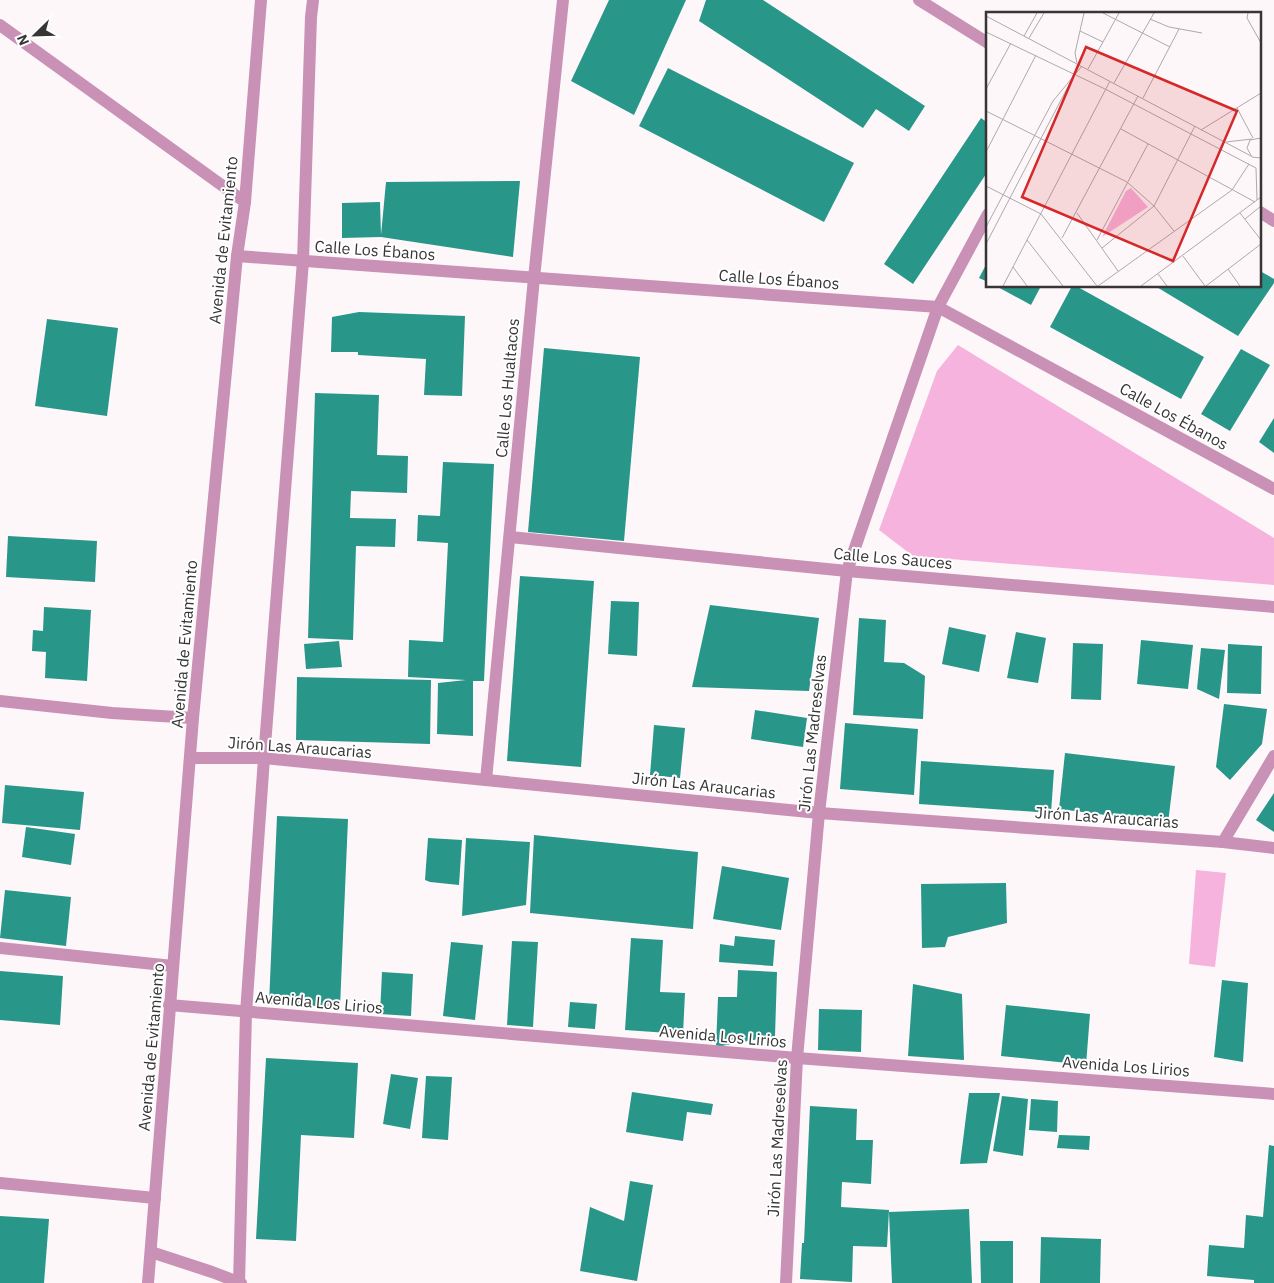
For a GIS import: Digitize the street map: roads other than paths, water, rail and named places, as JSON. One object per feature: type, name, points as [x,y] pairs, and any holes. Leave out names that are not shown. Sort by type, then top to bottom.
[{"type":"street","points":[[240,1283],[246,1012],[303,261],[310,26],[313,0]]},
{"type":"street","name":"Calle Los Hualtacos","points":[[486,780],[534,278],[563,0]]},
{"type":"street","points":[[919,0],[986,42]]},
{"type":"street","name":"Avenida de Evitamiento","points":[[148,1283],[193,718],[237,256],[245,202],[260,3]]},
{"type":"street","points":[[0,25],[245,202]]},
{"type":"street","points":[[1262,213],[1274,221]]},
{"type":"street","name":"Jirón Las Madreselvas","points":[[786,1283],[797,1058],[819,813],[847,571],[938,307],[986,218]]},
{"type":"street","name":"Calle Los Ébanos","points":[[237,256],[938,307],[1274,489]]},
{"type":"street","name":"Calle Los Sauces","points":[[510,537],[847,571],[1274,606]]},
{"type":"street","points":[[0,701],[112,713],[193,718]]},
{"type":"street","points":[[1223,842],[1274,756]]},
{"type":"street","name":"Jirón Las Araucarias","points":[[190,758],[264,758],[819,813],[1223,842],[1274,848]]},
{"type":"street","points":[[0,948],[174,966]]},
{"type":"street","name":"Avenida Los Lirios","points":[[169,1005],[797,1058],[1274,1094]]},
{"type":"street","points":[[0,1183],[155,1198]]},
{"type":"street","points":[[151,1252],[240,1283],[251,1283]]}]
